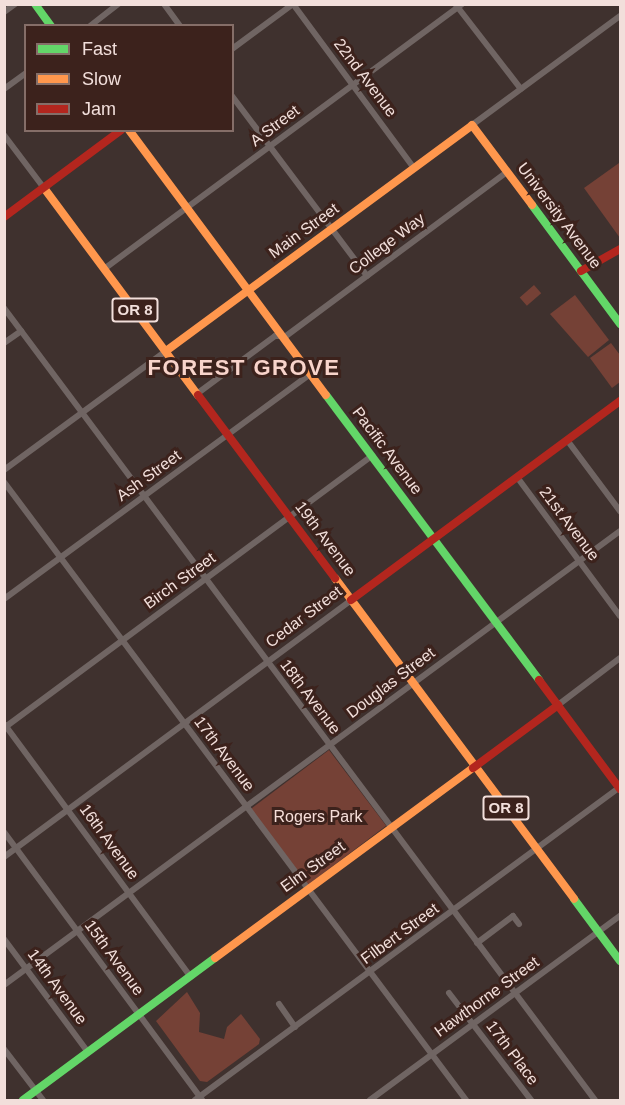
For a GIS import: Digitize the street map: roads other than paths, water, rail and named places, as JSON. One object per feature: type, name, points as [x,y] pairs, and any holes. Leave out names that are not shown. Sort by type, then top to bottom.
[{"type":"main road","points":[[35,4],[50,24]]},
{"type":"main road","name":"Main Street","points":[[166,351],[472,125]]},
{"type":"main road","name":"University Avenue","points":[[472,125],[621,324]]},
{"type":"main road","points":[[108,141],[110,132]]},
{"type":"main road","points":[[4,217],[119,132]]},
{"type":"main road","name":"Pacific Avenue","points":[[130,132],[620,788]]},
{"type":"main road","name":"19th Avenue","points":[[44,188],[621,961]]},
{"type":"main road","points":[[581,271],[621,249]]},
{"type":"main road","name":"Cedar Street","points":[[351,600],[620,403]]},
{"type":"main road","name":"Elm Street","points":[[23,1101],[558,705]]},
{"type":"street","points":[[4,12],[15,4]]},
{"type":"street","points":[[93,24],[118,4]]},
{"type":"street","points":[[164,4],[179,24]]},
{"type":"street","points":[[234,48],[293,4]]},
{"type":"street","name":"22nd Avenue","points":[[293,4],[414,168]]},
{"type":"street","points":[[459,5],[520,89]]},
{"type":"street","name":"A Street","points":[[104,269],[459,5]]},
{"type":"street","name":"Main Street","points":[[472,125],[621,16]]},
{"type":"street","points":[[4,89],[24,74]]},
{"type":"street","points":[[234,99],[367,276]]},
{"type":"street","name":"19th Avenue","points":[[4,135],[44,188]]},
{"type":"street","name":"College Way","points":[[198,393],[275,336],[282,336],[367,276],[507,172]]},
{"type":"street","name":"18th Avenue","points":[[4,309],[595,1101]]},
{"type":"street","points":[[4,343],[21,330]]},
{"type":"street","name":"Main Street","points":[[4,470],[166,351]]},
{"type":"street","name":"Ash Street","points":[[4,599],[310,374]]},
{"type":"street","points":[[567,440],[621,511]]},
{"type":"street","name":"Birch Street","points":[[5,726],[372,456]]},
{"type":"street","name":"21st Avenue","points":[[517,477],[621,616]]},
{"type":"street","name":"17th Avenue","points":[[4,482],[466,1101]]},
{"type":"street","name":"Douglas Street","points":[[4,985],[621,531]]},
{"type":"street","name":"Cedar Street","points":[[4,857],[351,600]]},
{"type":"street","name":"Elm Street","points":[[558,705],[621,658]]},
{"type":"street","name":"16th Avenue","points":[[5,726],[191,977]]},
{"type":"street","name":"Filbert Street","points":[[199,1099],[620,788]]},
{"type":"street","name":"15th Avenue","points":[[4,832],[199,1099]]},
{"type":"street","points":[[477,943],[513,916],[519,924]]},
{"type":"street","name":"Hawthorne Street","points":[[370,1101],[621,916]]},
{"type":"street","name":"14th Avenue","points":[[4,939],[88,1052]]},
{"type":"street","name":"17th Place","points":[[449,993],[531,1101]]},
{"type":"street","points":[[279,1004],[295,1027]]},
{"type":"street","points":[[4,1049],[43,1101]]},
{"type":"district","name":"FOREST GROVE","points":[[244,368]]},
{"type":"park label","name":"Rogers Park","points":[[318,817]]}]
